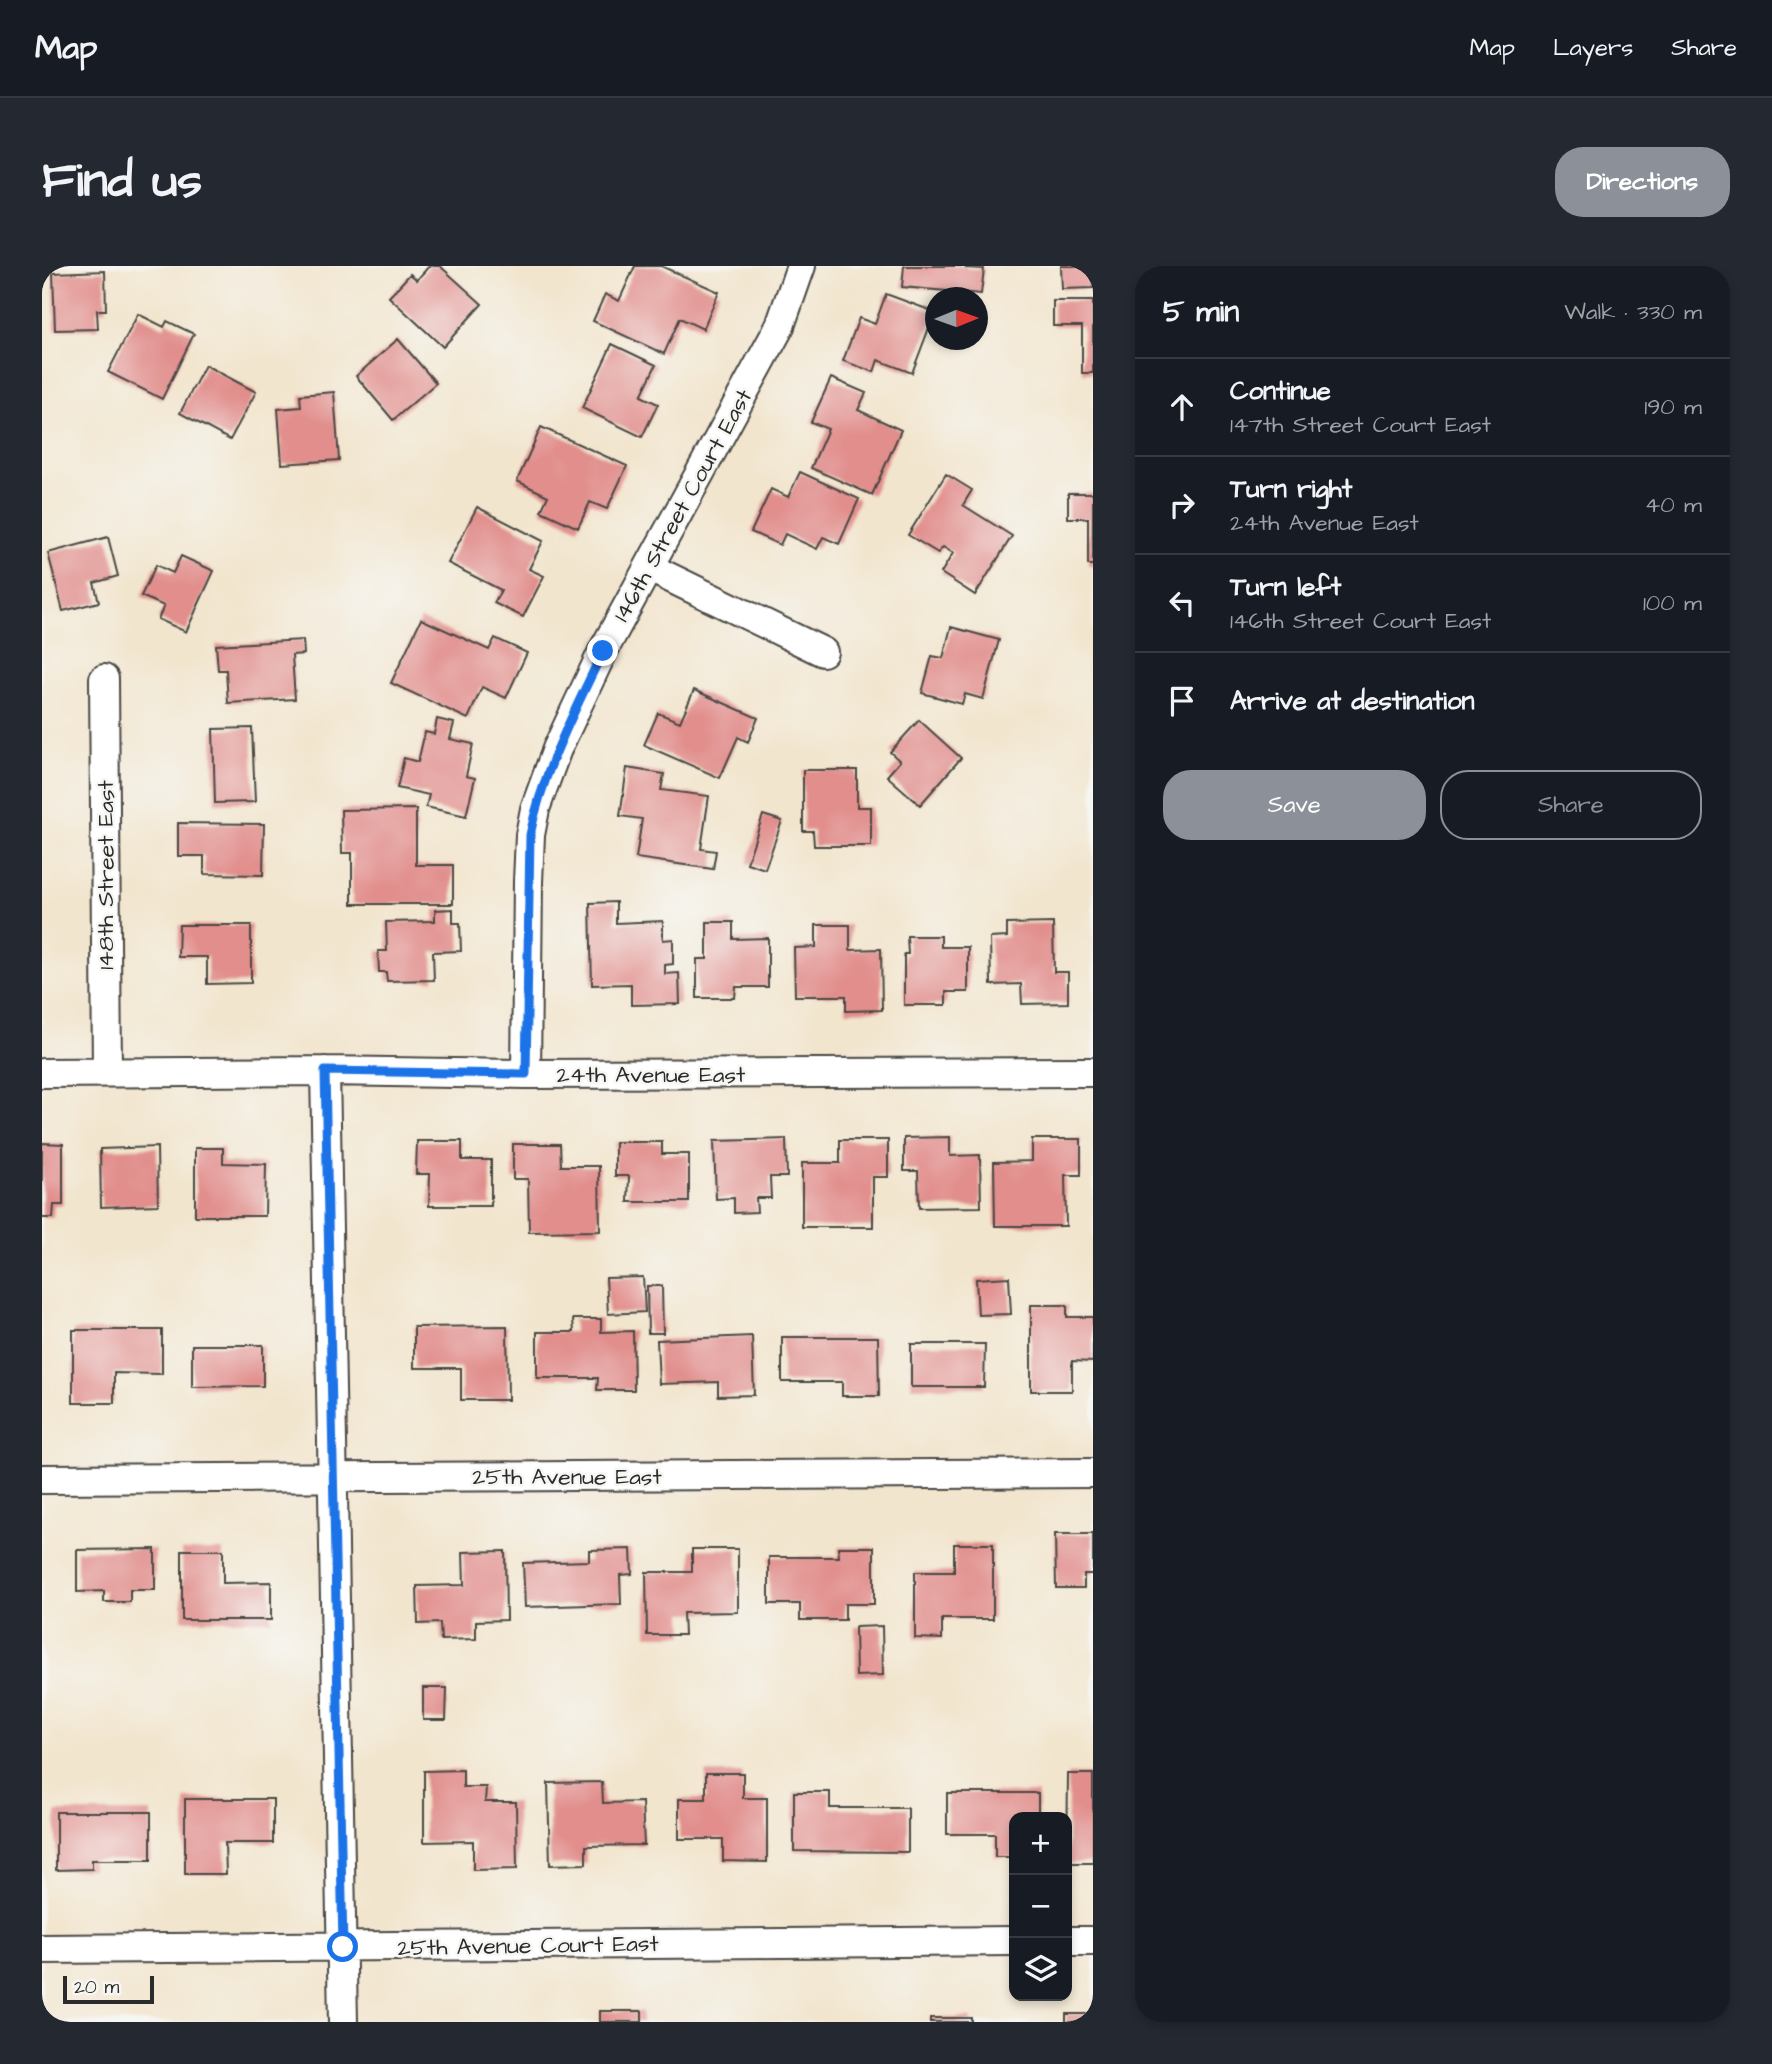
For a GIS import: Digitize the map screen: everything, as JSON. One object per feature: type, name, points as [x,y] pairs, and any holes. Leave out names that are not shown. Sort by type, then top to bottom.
[{"type":"street","name":"146th Street Court East","points":[[526,1074],[528,882],[530,835],[536,809],[557,749],[603,651],[780,326],[801,266]]},
{"type":"street","points":[[650,568],[823,652]]},
{"type":"street","name":"148th Street East","points":[[104,678],[107,1072]]},
{"type":"street","points":[[325,1071],[343,2022]]},
{"type":"street","name":"24th Avenue East","points":[[42,1073],[1093,1072]]},
{"type":"street","name":"25th Avenue East","points":[[42,1479],[1093,1473]]},
{"type":"street","name":"25th Avenue Court East","points":[[42,1949],[1009,1941]]},
{"type":"street","points":[[1072,1941],[1093,1941]]},
{"type":"building","points":[[429,266],[440,266],[482,304],[443,347],[389,297],[410,274],[417,280]]},
{"type":"building","points":[[635,266],[661,266],[719,292],[703,329],[680,318],[664,354],[593,321],[605,294],[619,301]]},
{"type":"building","points":[[904,266],[967,266],[966,268],[984,269],[982,287],[902,287]]},
{"type":"building","points":[[1061,266],[1093,266],[1093,288],[1062,289]]},
{"type":"building","points":[[105,271],[106,310],[97,310],[98,329],[55,330],[53,273]]},
{"type":"building","points":[[886,294],[925,308],[925,339],[912,373],[878,360],[874,372],[843,361],[859,318],[875,324]]},
{"type":"building","points":[[1053,301],[1093,301],[1093,373],[1082,373],[1082,326],[1053,326]]},
{"type":"building","points":[[138,314],[164,327],[167,321],[194,334],[162,399],[108,372]]},
{"type":"building","points":[[398,339],[436,383],[393,420],[356,376]]},
{"type":"building","points":[[612,344],[656,365],[641,396],[658,404],[642,437],[582,408]]},
{"type":"building","points":[[205,365],[256,392],[230,440],[180,413]]},
{"type":"building","points":[[831,378],[866,393],[858,410],[901,430],[872,495],[811,468],[828,429],[811,422]]},
{"type":"building","points":[[334,392],[339,460],[282,464],[278,409],[301,407],[300,395]]},
{"type":"building","points":[[541,427],[627,466],[607,509],[590,502],[578,528],[541,511],[548,496],[517,481]]},
{"type":"building","points":[[800,472],[859,499],[839,544],[823,537],[817,549],[785,534],[780,545],[751,532],[771,489],[788,497]]},
{"type":"building","points":[[946,474],[972,490],[963,505],[1012,536],[975,595],[941,573],[953,553],[943,547],[938,553],[908,535]]},
{"type":"building","points":[[1068,493],[1093,493],[1093,565],[1088,565],[1088,518],[1068,518]]},
{"type":"building","points":[[477,507],[543,541],[529,569],[544,576],[523,617],[494,603],[501,590],[448,563]]},
{"type":"building","points":[[108,537],[118,576],[94,583],[99,602],[63,611],[48,553]]},
{"type":"building","points":[[181,556],[214,571],[186,632],[158,619],[164,606],[141,596],[156,565],[173,573]]},
{"type":"building","points":[[421,619],[489,650],[495,638],[527,653],[506,698],[482,687],[468,719],[391,683]]},
{"type":"building","points":[[951,627],[999,640],[983,699],[965,694],[962,704],[922,693],[932,656],[943,658]]},
{"type":"building","points":[[303,640],[304,654],[292,655],[295,699],[228,703],[226,670],[218,670],[216,645]]},
{"type":"building","points":[[694,690],[758,718],[748,742],[738,737],[720,778],[644,745],[658,713],[680,722]]},
{"type":"building","points":[[437,719],[454,723],[450,739],[473,744],[466,776],[475,778],[466,816],[426,807],[429,795],[397,788],[404,758],[418,762],[425,732],[434,734]]},
{"type":"building","points":[[919,720],[961,758],[920,805],[887,776],[900,761],[890,752]]},
{"type":"building","points":[[252,728],[255,802],[215,803],[213,729]]},
{"type":"building","points":[[627,768],[664,774],[661,790],[709,796],[701,849],[716,851],[713,869],[636,858],[642,819],[620,816]]},
{"type":"building","points":[[803,770],[857,770],[857,807],[871,807],[871,846],[814,846],[813,831],[803,831]]},
{"type":"building","points":[[416,809],[416,865],[453,865],[453,904],[352,904],[352,853],[342,853],[341,810]]},
{"type":"building","points":[[763,815],[782,821],[765,869],[747,863]]},
{"type":"building","points":[[178,823],[264,824],[263,875],[204,874],[204,856],[178,856]]},
{"type":"building","points":[[616,902],[616,923],[663,921],[663,940],[673,939],[673,964],[665,965],[665,974],[679,973],[680,1004],[631,1005],[631,984],[592,985],[590,903]]},
{"type":"building","points":[[453,909],[453,923],[460,923],[461,951],[433,952],[434,980],[387,981],[386,972],[379,972],[378,951],[387,951],[386,922],[435,921],[435,910]]},
{"type":"building","points":[[707,922],[733,922],[733,939],[768,938],[768,987],[736,987],[735,998],[697,998],[697,959],[707,959]]},
{"type":"building","points":[[1053,923],[1054,972],[1068,972],[1068,1003],[1022,1004],[1021,984],[991,985],[990,938],[1007,937],[1007,924]]},
{"type":"building","points":[[179,925],[251,925],[251,983],[207,984],[207,957],[178,957]]},
{"type":"building","points":[[816,925],[850,925],[850,950],[881,949],[882,1010],[846,1011],[846,996],[795,996],[794,948],[816,947]]},
{"type":"building","points":[[907,936],[941,936],[941,947],[968,947],[968,992],[946,992],[946,1005],[904,1005],[904,954],[908,954]]},
{"type":"building","points":[[950,1137],[950,1156],[980,1155],[981,1207],[919,1208],[918,1171],[904,1171],[904,1138]]},
{"type":"building","points":[[786,1139],[787,1177],[770,1177],[771,1198],[756,1198],[757,1212],[734,1213],[734,1198],[716,1199],[714,1141]]},
{"type":"building","points":[[1032,1139],[1081,1139],[1081,1175],[1065,1175],[1066,1226],[995,1226],[994,1162],[1032,1161]]},
{"type":"building","points":[[840,1140],[888,1140],[888,1177],[873,1177],[873,1227],[802,1227],[802,1163],[840,1163]]},
{"type":"building","points":[[417,1141],[462,1141],[462,1160],[491,1160],[491,1206],[429,1206],[430,1174],[416,1174]]},
{"type":"building","points":[[615,1142],[662,1142],[662,1154],[689,1154],[689,1202],[628,1202],[629,1176],[615,1176]]},
{"type":"building","points":[[42,1143],[63,1144],[63,1205],[54,1205],[53,1218],[42,1218]]},
{"type":"building","points":[[513,1144],[560,1144],[561,1166],[599,1166],[600,1231],[529,1232],[528,1179],[513,1179]]},
{"type":"building","points":[[157,1147],[158,1205],[101,1207],[100,1149]]},
{"type":"building","points":[[195,1148],[223,1148],[223,1163],[266,1164],[265,1216],[195,1216]]},
{"type":"building","points":[[643,1277],[645,1312],[608,1314],[606,1278]]},
{"type":"building","points":[[1009,1277],[1011,1314],[978,1315],[976,1279]]},
{"type":"building","points":[[647,1286],[662,1286],[663,1333],[648,1333]]},
{"type":"building","points":[[1031,1305],[1067,1305],[1067,1317],[1093,1317],[1093,1362],[1072,1361],[1072,1391],[1031,1391]]},
{"type":"building","points":[[573,1319],[601,1319],[601,1332],[633,1331],[634,1390],[597,1390],[598,1378],[537,1378],[537,1332],[574,1332]]},
{"type":"building","points":[[507,1326],[508,1400],[461,1400],[461,1368],[414,1368],[414,1327]]},
{"type":"building","points":[[73,1330],[162,1330],[162,1374],[114,1373],[114,1403],[73,1403]]},
{"type":"building","points":[[752,1336],[754,1395],[718,1396],[718,1382],[659,1384],[657,1340]]},
{"type":"building","points":[[782,1337],[878,1337],[879,1396],[842,1396],[842,1382],[782,1382]]},
{"type":"building","points":[[911,1344],[985,1344],[984,1387],[911,1387]]},
{"type":"building","points":[[192,1345],[263,1345],[263,1386],[192,1387]]},
{"type":"building","points":[[1055,1534],[1093,1534],[1093,1574],[1084,1574],[1084,1588],[1056,1588]]},
{"type":"building","points":[[954,1544],[993,1544],[993,1619],[942,1619],[942,1639],[915,1638],[915,1572],[954,1572]]},
{"type":"building","points":[[838,1547],[874,1547],[874,1604],[845,1604],[845,1620],[800,1620],[800,1604],[769,1604],[769,1557],[839,1557]]},
{"type":"building","points":[[155,1549],[155,1590],[130,1590],[130,1602],[104,1602],[104,1591],[77,1592],[77,1550]]},
{"type":"building","points":[[631,1549],[632,1574],[620,1575],[621,1604],[525,1607],[523,1563],[589,1561],[589,1550]]},
{"type":"building","points":[[692,1549],[738,1549],[738,1612],[683,1613],[684,1635],[647,1635],[646,1572],[692,1572]]},
{"type":"building","points":[[182,1550],[223,1550],[223,1583],[271,1582],[271,1620],[182,1620]]},
{"type":"building","points":[[505,1551],[506,1620],[476,1621],[476,1639],[441,1640],[440,1623],[418,1624],[417,1586],[464,1585],[463,1552]]},
{"type":"building","points":[[882,1626],[883,1675],[856,1676],[855,1627]]},
{"type":"building","points":[[423,1688],[447,1688],[446,1720],[423,1720]]},
{"type":"building","points":[[463,1770],[463,1787],[486,1787],[485,1802],[516,1802],[517,1869],[473,1870],[473,1841],[424,1842],[424,1771]]},
{"type":"building","points":[[706,1773],[743,1773],[743,1798],[767,1798],[767,1862],[723,1861],[723,1839],[679,1839],[679,1799],[706,1799]]},
{"type":"building","points":[[1068,1774],[1093,1774],[1093,1863],[1072,1863],[1072,1812],[1068,1812]]},
{"type":"building","points":[[602,1782],[603,1803],[642,1802],[644,1845],[586,1846],[586,1864],[550,1865],[548,1783]]},
{"type":"building","points":[[794,1792],[830,1792],[830,1808],[908,1808],[908,1852],[794,1851]]},
{"type":"building","points":[[947,1793],[1038,1793],[1038,1812],[1009,1812],[1009,1857],[995,1857],[995,1834],[947,1834]]},
{"type":"building","points":[[185,1799],[273,1799],[273,1843],[225,1843],[226,1874],[185,1874]]},
{"type":"building","points":[[56,1812],[151,1812],[151,1860],[92,1860],[92,1869],[56,1870]]},
{"type":"building","points":[[600,2011],[642,2011],[642,2022],[600,2022]]},
{"type":"building","points":[[1066,2014],[1093,2014],[1093,2022],[1066,2022]]},
{"type":"building","points":[[930,2018],[971,2018],[971,2022],[930,2022]]},
{"type":"route","points":[[343,1947],[325,1071],[526,1074],[530,835],[557,749],[603,651]]}]
